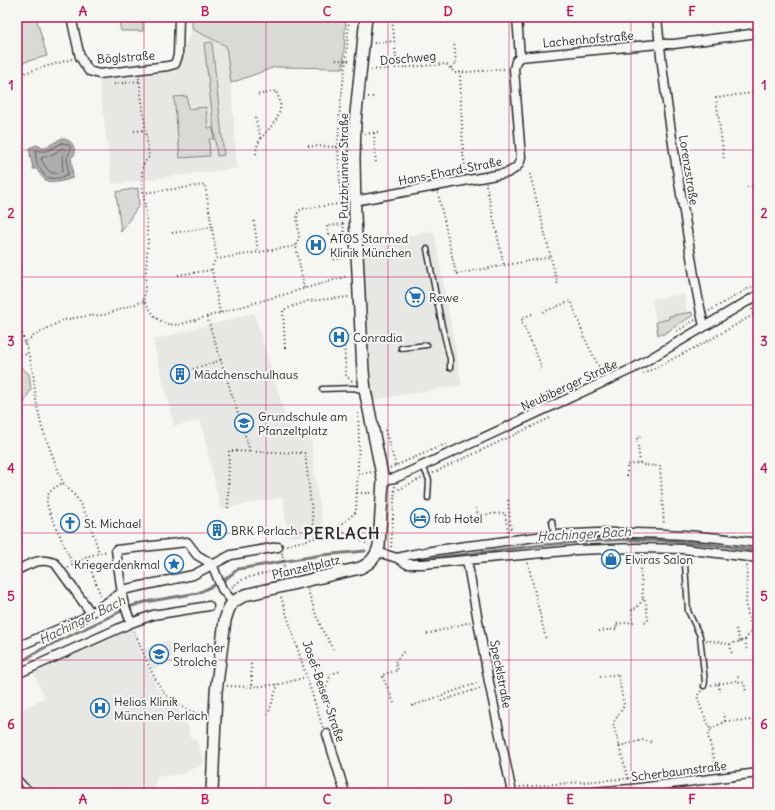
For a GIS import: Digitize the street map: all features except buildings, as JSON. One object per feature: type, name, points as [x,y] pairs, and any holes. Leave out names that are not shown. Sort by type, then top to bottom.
[{"type":"main road","name":"Putzbrunner Straße","points":[[366,17],[355,123],[354,201],[365,390],[379,476],[380,536],[372,550]]},
{"type":"main road","name":"Pfanzeltplatz","points":[[233,602],[248,594],[360,568],[371,562],[372,550]]},
{"type":"main road","points":[[212,793],[218,667],[225,620],[228,608],[233,602]]},
{"type":"street","name":"Böglstraße","points":[[71,17],[80,57],[89,71],[99,74],[176,64],[178,56],[179,17]]},
{"type":"street","points":[[514,69],[516,61],[520,57],[517,17]]},
{"type":"street","name":"Lorenzstraße","points":[[657,17],[659,44],[675,159],[704,326]]},
{"type":"street","name":"Lachenhofstraße","points":[[520,57],[659,44],[674,44],[758,33]]},
{"type":"street","name":"Hans-Ehard-Straße","points":[[354,201],[507,173],[516,168],[520,162],[514,69]]},
{"type":"street","name":"Neubiberger Straße","points":[[379,476],[395,478],[634,368],[758,295]]},
{"type":"street","points":[[393,557],[554,535],[665,534],[724,545],[758,558]]},
{"type":"street","points":[[131,623],[122,597],[116,550],[187,542],[196,555],[212,564],[222,589],[233,602]]},
{"type":"street","points":[[372,550],[408,564],[576,550],[684,548],[758,543]]},
{"type":"street","points":[[17,647],[82,619],[104,604],[122,597],[126,589],[193,574],[231,555],[278,547]]},
{"type":"street","points":[[17,570],[38,561],[45,560],[55,563],[91,613]]},
{"type":"street","name":"Specklstraße","points":[[467,560],[489,682],[511,790]]},
{"type":"street","points":[[17,674],[131,623],[153,615],[209,606]]},
{"type":"street","name":"Josef-Beiser-Straße","points":[[327,734],[345,793]]},
{"type":"street","name":"Scherbaumstraße","points":[[579,793],[631,789],[758,773]]},
{"type":"lane","points":[[427,249],[450,359],[450,368]]},
{"type":"lane","points":[[401,348],[427,345]]},
{"type":"lane","points":[[322,389],[353,388],[365,390]]},
{"type":"lane","points":[[422,466],[429,480],[428,498]]},
{"type":"lane","points":[[552,521],[554,535]]},
{"type":"lane","points":[[685,564],[688,611],[700,636],[706,682],[704,686]]},
{"type":"lane","points":[[17,777],[25,786],[35,793]]},
{"type":"path","points":[[392,17],[397,68]]},
{"type":"path","points":[[374,43],[394,41]]},
{"type":"path","points":[[451,68],[456,63],[454,42]]},
{"type":"path","points":[[17,75],[80,57]]},
{"type":"path","points":[[336,60],[352,61]]},
{"type":"path","name":"Doschweg","points":[[371,70],[446,64],[455,73],[514,69]]},
{"type":"path","points":[[460,72],[463,153],[467,180]]},
{"type":"path","points":[[139,76],[149,157],[144,162],[142,169],[148,241],[144,301],[156,318],[166,324],[178,325],[349,276]]},
{"type":"path","points":[[114,84],[140,81]]},
{"type":"path","points":[[256,154],[256,146],[279,116],[280,103],[276,91],[257,95]]},
{"type":"path","points":[[724,158],[716,98],[758,92]]},
{"type":"path","points":[[367,97],[376,97]]},
{"type":"path","points":[[255,118],[261,139]]},
{"type":"path","points":[[134,131],[145,130]]},
{"type":"path","points":[[364,134],[378,132]]},
{"type":"path","points":[[374,133],[376,165]]},
{"type":"path","points":[[308,146],[354,148]]},
{"type":"path","points":[[530,174],[558,286]]},
{"type":"path","points":[[484,177],[504,265]]},
{"type":"path","points":[[143,193],[205,185],[217,259]]},
{"type":"path","points":[[437,186],[456,274],[551,257]]},
{"type":"path","points":[[747,187],[758,186]]},
{"type":"path","points":[[304,288],[296,246],[299,238],[297,214],[301,209],[337,204]]},
{"type":"path","points":[[254,221],[258,251]]},
{"type":"path","points":[[329,235],[327,226],[343,224]]},
{"type":"path","points":[[172,233],[212,227]]},
{"type":"path","points":[[220,313],[212,270],[213,263],[217,259],[258,251],[296,246]]},
{"type":"path","points":[[331,249],[333,260],[347,257]]},
{"type":"path","points":[[178,275],[212,270]]},
{"type":"path","points":[[676,331],[758,283]]},
{"type":"path","points":[[285,348],[284,310],[308,301],[349,297]]},
{"type":"path","points":[[750,300],[758,332]]},
{"type":"path","points":[[24,344],[63,320],[104,315],[144,301]]},
{"type":"path","points":[[543,312],[571,301],[585,339],[602,373],[608,371]]},
{"type":"path","points":[[532,314],[522,318],[522,322],[540,364],[539,371]]},
{"type":"path","points":[[207,317],[250,452]]},
{"type":"path","points":[[17,318],[33,373],[36,400],[42,428],[63,483],[76,497],[88,518],[99,552]]},
{"type":"path","points":[[17,356],[28,354]]},
{"type":"path","points":[[193,369],[221,360]]},
{"type":"path","name":"Pfanzeltplatz","points":[[278,547],[315,538],[336,528],[356,512],[359,440],[358,411]]},
{"type":"path","points":[[640,463],[637,438],[642,436]]},
{"type":"path","points":[[396,466],[453,441]]},
{"type":"path","points":[[228,508],[229,451],[304,453],[315,538]]},
{"type":"path","points":[[627,476],[627,465],[640,463],[644,465],[660,466],[665,534]]},
{"type":"path","points":[[358,474],[379,476]]},
{"type":"path","points":[[49,510],[46,499],[57,486],[63,483]]},
{"type":"path","points":[[393,557],[392,543],[395,491]]},
{"type":"path","points":[[357,493],[375,493]]},
{"type":"path","points":[[508,500],[511,540]]},
{"type":"path","points":[[476,508],[478,515],[505,513],[511,540]]},
{"type":"path","points":[[50,513],[73,565]]},
{"type":"path","points":[[336,528],[369,544],[372,550]]},
{"type":"path","points":[[89,534],[93,533]]},
{"type":"path","points":[[369,544],[372,550]]},
{"type":"path","points":[[638,548],[643,599],[646,602],[648,621],[643,622]]},
{"type":"path","points":[[62,573],[86,557],[99,552],[116,550]]},
{"type":"path","points":[[526,555],[546,640]]},
{"type":"path","points":[[282,556],[284,567]]},
{"type":"path","points":[[86,557],[104,604]]},
{"type":"path","points":[[700,636],[708,641],[730,644],[745,640],[752,630],[746,606],[748,562]]},
{"type":"path","points":[[232,587],[240,580],[274,571],[285,573],[309,568]]},
{"type":"path","points":[[315,588],[308,590],[324,634],[327,636],[334,652]]},
{"type":"path","name":"Josef-Beiser-Straße","points":[[287,595],[280,596],[322,726],[327,734]]},
{"type":"path","points":[[599,631],[617,629],[616,624],[633,622],[632,609],[637,608],[643,599]]},
{"type":"path","points":[[427,634],[478,620]]},
{"type":"path","points":[[131,623],[148,663],[160,686],[170,699],[191,712],[201,714]]},
{"type":"path","points":[[736,629],[740,642]]},
{"type":"path","points":[[745,640],[747,651]]},
{"type":"path","points":[[730,644],[732,655]]},
{"type":"path","points":[[394,703],[382,675],[398,670],[395,662],[404,651]]},
{"type":"path","points":[[251,664],[252,687]]},
{"type":"path","points":[[328,682],[331,674],[341,671]]},
{"type":"path","points":[[600,678],[618,674],[624,706],[613,723],[631,789]]},
{"type":"path","points":[[736,681],[738,674]]},
{"type":"path","points":[[226,685],[252,687],[278,684],[306,677]]},
{"type":"path","points":[[711,730],[697,696],[704,686],[736,681],[744,683],[746,692]]},
{"type":"path","points":[[441,701],[489,682]]},
{"type":"path","points":[[412,706],[489,682]]},
{"type":"path","points":[[268,715],[278,684]]},
{"type":"path","points":[[718,684],[720,692]]},
{"type":"path","points":[[754,712],[753,720],[755,732]]},
{"type":"path","points":[[724,713],[725,721]]},
{"type":"path","points":[[723,768],[716,768],[708,736],[711,730],[725,721],[753,720]]},
{"type":"path","points":[[619,746],[643,740],[652,742]]},
{"type":"path","points":[[749,764],[758,763]]},
{"type":"path","points":[[511,790],[650,776]]},
{"type":"shaded area","points":[[17,17],[36,17],[47,56],[17,64]]},
{"type":"shaded area","points":[[118,17],[143,17],[143,31],[121,31]]},
{"type":"shaded area","points":[[192,17],[346,17],[343,68],[275,67],[231,83],[226,46],[192,29]]},
{"type":"shaded area","points":[[192,29],[226,46],[231,83],[237,168],[112,184],[99,80],[175,71]]},
{"type":"shaded area","points":[[212,42],[224,155],[217,156],[204,43]]},
{"type":"shaded area","points":[[187,96],[188,109],[206,107],[208,128],[213,128],[214,139],[209,139],[210,156],[180,158],[174,97]]},
{"type":"shaded area","points":[[138,188],[139,205],[121,232],[116,192]]},
{"type":"shaded area","points":[[434,231],[462,385],[362,402],[350,246]]},
{"type":"shaded area","points":[[684,294],[687,313],[692,312],[692,316],[662,335],[661,333],[658,335],[652,299]]},
{"type":"shaded area","points":[[692,312],[692,316],[662,335],[661,333],[658,335],[656,322],[669,319],[669,316]]},
{"type":"shaded area","name":"Grundschule am Pfanzeltplatz","points":[[254,313],[289,428],[311,438],[315,478],[323,524],[313,535],[288,537],[283,497],[221,509],[200,420],[174,426],[153,340]]},
{"type":"shaded area","points":[[17,368],[22,368],[29,374],[31,389],[24,403],[17,405]]},
{"type":"shaded area","name":"Helios Klinik München Perlach","points":[[130,626],[156,687],[167,702],[186,716],[189,735],[197,741],[204,763],[181,774],[156,777],[155,793],[17,793],[17,713],[45,697],[32,670]]},
{"type":"shaded area","name":"Perlacher Strolche","points":[[169,640],[173,658],[167,659],[168,664],[152,670],[144,649]]},
{"type":"water","points":[[62,138],[72,143],[74,148],[75,154],[71,158],[73,178],[57,182],[48,181],[40,175],[37,169],[33,169],[29,148],[36,145],[43,147]]},
{"type":"waterway","name":"Hachinger Bach","points":[[412,560],[562,543],[612,540],[685,542],[758,551]]},
{"type":"waterway","name":"Hachinger Bach","points":[[17,664],[42,649],[132,606],[145,602],[198,593],[223,581],[238,569],[322,555],[365,551]]},
{"type":"place","name":"ATOS Starmed Klinik München","points":[[316,245]]},
{"type":"place","name":"Rewe","points":[[415,297]]},
{"type":"place","name":"Conradia","points":[[339,337]]},
{"type":"place","name":"Mädchenschulhaus","points":[[180,374]]},
{"type":"place","name":"Grundschule am Pfanzeltplatz","points":[[244,423]]},
{"type":"place","name":"fab Hotel","points":[[420,518]]},
{"type":"place","name":"St. Michael","points":[[70,523]]},
{"type":"place","name":"BRK Perlach","points":[[217,530]]},
{"type":"place","name":"Elviras Salon","points":[[611,559]]},
{"type":"place","name":"Kriegerdenkmal","points":[[174,564]]},
{"type":"place","name":"Perlacher Strolche","points":[[159,654]]},
{"type":"place","name":"Helios Klinik München Perlach","points":[[100,708]]},
{"type":"district","name":"PERLACH","points":[[342,533]]}]
